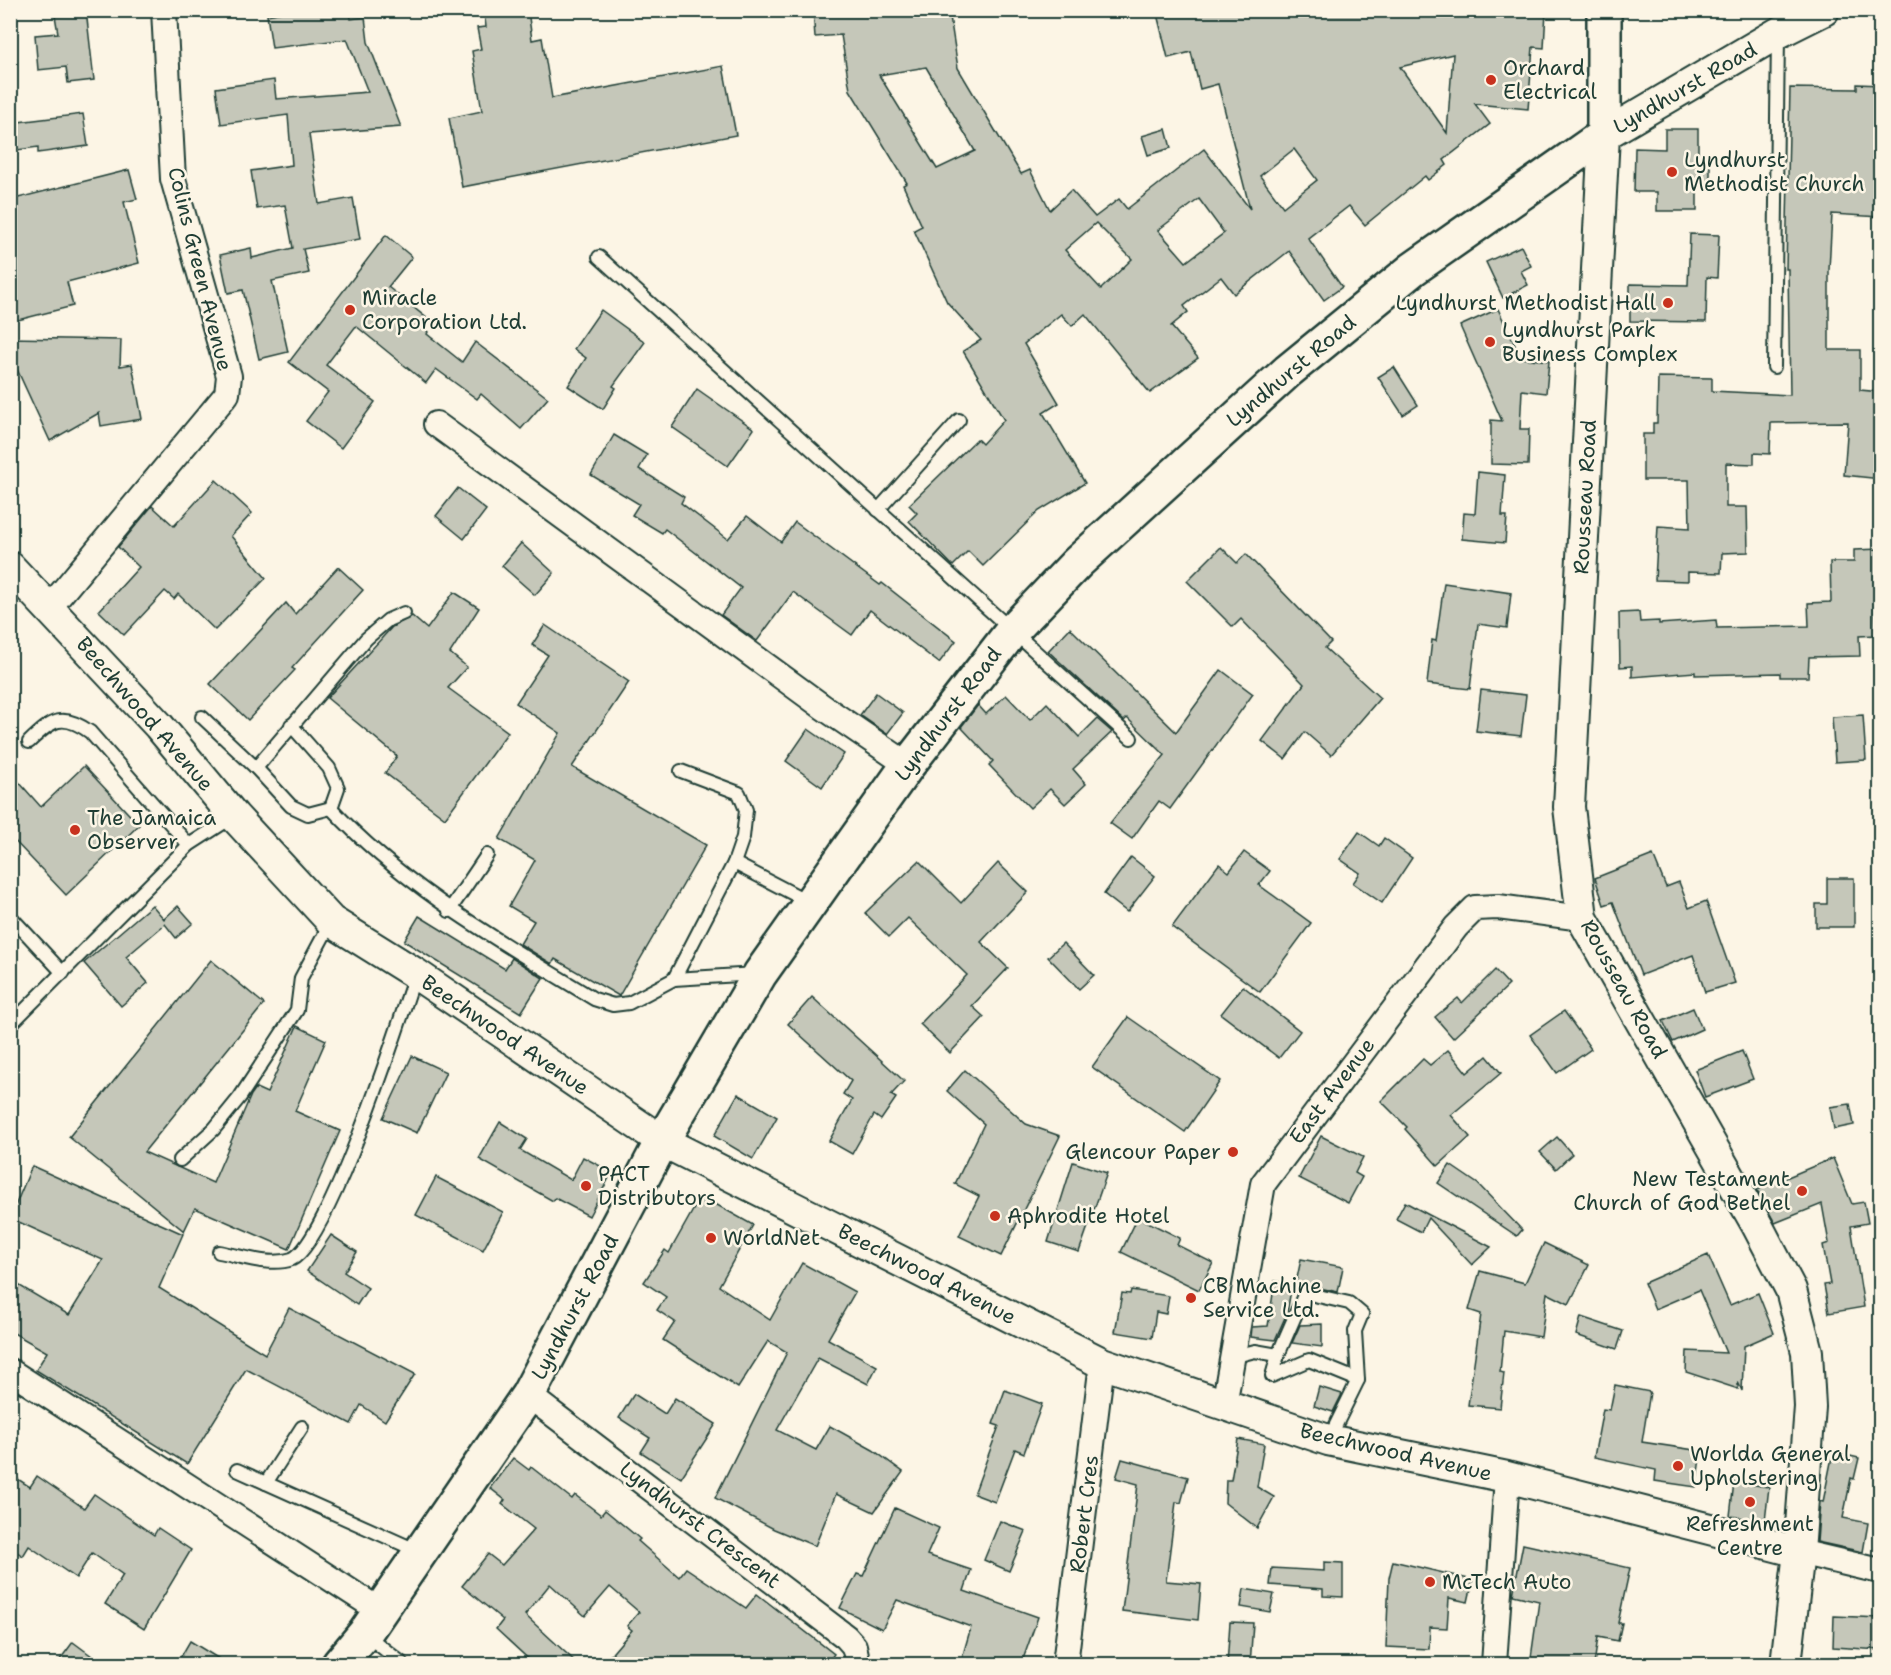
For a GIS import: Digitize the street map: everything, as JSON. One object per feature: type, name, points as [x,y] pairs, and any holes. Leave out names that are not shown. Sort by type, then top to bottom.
[{"type":"main road","points":[[1604,10],[1604,135]]},
{"type":"main road","name":"Lyndhurst Road","points":[[339,1665],[372,1621],[528,1395],[662,1141],[760,974],[908,765],[1012,631],[1077,564],[1288,371],[1413,269],[1604,135]]},
{"type":"street","name":"Colins Green Avenue","points":[[50,607],[227,394],[229,376],[173,179],[164,10]]},
{"type":"street","name":"Lyndhurst Road","points":[[1604,135],[1778,33],[1824,10]]},
{"type":"street","name":"Rousseau Road","points":[[1604,135],[1569,807],[1582,918],[1757,1225],[1791,1290],[1807,1352],[1810,1407],[1799,1552],[1786,1665]]},
{"type":"street","points":[[436,424],[823,707],[908,765]]},
{"type":"street","name":"Beechwood Avenue","points":[[17,578],[50,607],[159,726],[234,816],[331,921],[416,974],[662,1141],[1102,1363],[1328,1440],[1507,1477],[1799,1552]]},
{"type":"street","name":"East Avenue","points":[[1224,1405],[1263,1184],[1456,927],[1475,908],[1498,907],[1582,918]]},
{"type":"street","name":"Robert Cres","points":[[1065,1665],[1102,1363]]},
{"type":"street","points":[[10,1371],[372,1621]]},
{"type":"street","name":"Lyndhurst Crescent","points":[[528,1395],[846,1637],[854,1646],[858,1665]]},
{"type":"street","points":[[1494,1665],[1507,1477]]},
{"type":"street","points":[[1799,1552],[1881,1571]]},
{"type":"lane","points":[[1774,367],[1778,33]]},
{"type":"lane","points":[[599,257],[1131,738]]},
{"type":"lane","points":[[878,510],[959,420]]},
{"type":"lane","points":[[256,768],[366,639],[388,620],[404,613]]},
{"type":"lane","points":[[202,717],[256,768],[291,806],[308,814],[331,808]]},
{"type":"lane","points":[[29,742],[45,726],[62,720],[73,720],[90,732],[189,845]]},
{"type":"lane","points":[[291,725],[329,768],[338,788],[331,808]]},
{"type":"lane","points":[[674,979],[734,863],[742,837],[746,810],[740,793],[681,771]]},
{"type":"lane","points":[[331,808],[358,838],[449,911],[594,999],[613,1005],[629,1003],[674,979],[760,974]]},
{"type":"lane","points":[[10,1025],[189,845],[234,816]]},
{"type":"lane","points":[[449,911],[487,855]]},
{"type":"lane","points":[[734,863],[810,902]]},
{"type":"lane","points":[[10,916],[63,972]]},
{"type":"lane","points":[[180,1160],[214,1129],[240,1097],[297,1010],[301,978],[331,921]]},
{"type":"lane","points":[[219,1252],[274,1262],[292,1258],[305,1249],[317,1230],[366,1118],[416,974]]},
{"type":"lane","points":[[1328,1440],[1358,1380],[1355,1331],[1362,1314],[1349,1303],[1305,1293],[1278,1355],[1272,1376],[1309,1360],[1358,1380]]},
{"type":"lane","points":[[1232,1357],[1255,1351],[1278,1355]]},
{"type":"lane","points":[[266,1483],[302,1427]]},
{"type":"lane","points":[[237,1470],[419,1551]]},
{"type":"lane","points":[[372,1621],[403,1665]]},
{"type":"building","points":[[54,10],[86,10],[94,80],[68,83],[66,67],[38,70],[35,35],[58,33]]},
{"type":"building","points":[[293,10],[350,10],[351,19],[365,17],[368,42],[401,127],[309,134],[319,204],[353,198],[360,239],[303,249],[309,273],[272,281],[288,352],[259,359],[243,290],[228,293],[220,255],[251,248],[252,258],[293,248],[285,205],[257,209],[251,171],[292,165],[288,115],[221,124],[216,88],[274,80],[276,99],[368,92],[347,39],[272,48],[267,15]]},
{"type":"building","points":[[484,10],[528,10],[532,40],[542,38],[552,98],[723,66],[736,135],[462,187],[449,118],[482,111],[472,51],[481,49],[477,28],[486,27]]},
{"type":"building","points":[[813,10],[949,10],[958,68],[1021,174],[1030,170],[1050,210],[1071,190],[1095,217],[1119,199],[1127,209],[1204,149],[1250,209],[1218,84],[1200,89],[1191,52],[1168,58],[1156,10],[1546,10],[1544,48],[1533,47],[1528,109],[1475,104],[1490,124],[1444,160],[1447,165],[1428,180],[1425,176],[1365,225],[1349,206],[1308,238],[1342,287],[1324,300],[1289,251],[1234,294],[1221,277],[1184,306],[1188,312],[1171,326],[1198,358],[1150,393],[1085,314],[1072,326],[1061,314],[1024,344],[1059,403],[1043,413],[1085,483],[1039,511],[983,566],[968,551],[953,566],[909,521],[917,513],[909,505],[977,439],[982,444],[1004,420],[963,351],[981,340],[947,302],[914,230],[922,226],[903,185],[907,183],[850,90],[841,35],[815,37]],"holes":[[[1453,54],[1447,133],[1400,67]],[[926,67],[975,151],[937,169],[879,75]],[[1294,149],[1317,180],[1283,207],[1260,176]],[[1199,199],[1224,233],[1186,262],[1158,230]],[[1096,223],[1132,259],[1101,289],[1065,250]]]},
{"type":"building","points":[[1857,84],[1881,85],[1881,217],[1832,214],[1829,350],[1860,350],[1860,390],[1881,392],[1881,479],[1844,475],[1848,422],[1771,423],[1770,454],[1754,453],[1754,464],[1726,463],[1726,507],[1747,507],[1748,552],[1722,553],[1721,573],[1688,572],[1688,581],[1655,580],[1658,526],[1690,528],[1689,480],[1643,480],[1643,434],[1653,434],[1653,423],[1657,423],[1658,377],[1712,378],[1712,391],[1790,395],[1788,269],[1786,269],[1790,88],[1857,89]]},
{"type":"building","points":[[83,114],[88,146],[38,153],[38,147],[10,151],[10,123]]},
{"type":"building","points":[[1166,129],[1171,148],[1148,155],[1142,136]]},
{"type":"building","name":"Lyndhurst Methodist Church","points":[[1665,129],[1698,129],[1698,155],[1710,161],[1710,182],[1697,186],[1697,211],[1657,211],[1657,192],[1634,192],[1635,148],[1665,149]]},
{"type":"building","points":[[129,170],[137,199],[124,202],[139,263],[67,282],[73,306],[10,322],[10,200]]},
{"type":"building","name":"Lyndhurst Methodist Hall","points":[[1690,234],[1719,235],[1717,278],[1707,277],[1706,322],[1630,321],[1630,284],[1688,285]]},
{"type":"building","points":[[386,235],[412,257],[388,287],[429,320],[423,328],[428,332],[427,334],[462,362],[475,342],[548,398],[521,429],[481,394],[477,399],[436,369],[426,383],[356,326],[326,365],[375,402],[341,448],[306,421],[328,392],[289,362]]},
{"type":"building","points":[[1521,246],[1531,266],[1521,271],[1528,285],[1503,298],[1486,262]]},
{"type":"building","name":"Lyndhurst Park Business Complex","points":[[1498,309],[1521,358],[1549,361],[1546,393],[1522,390],[1520,429],[1529,429],[1528,465],[1491,464],[1491,420],[1502,421],[1460,326]]},
{"type":"building","points":[[601,310],[645,342],[613,386],[616,388],[603,409],[568,386],[586,358],[574,349]]},
{"type":"building","points":[[10,338],[121,340],[120,366],[132,364],[142,419],[101,426],[99,413],[50,441],[10,354]]},
{"type":"building","points":[[1394,367],[1418,405],[1403,415],[1378,377]]},
{"type":"building","points":[[697,389],[754,429],[728,466],[672,427]]},
{"type":"building","points":[[614,435],[647,455],[639,469],[684,497],[681,503],[728,539],[747,516],[781,542],[795,522],[880,585],[882,583],[956,641],[939,663],[870,610],[852,635],[793,592],[757,641],[721,615],[741,588],[665,529],[662,533],[632,515],[639,504],[591,475]]},
{"type":"building","points":[[1478,472],[1505,475],[1502,516],[1507,516],[1505,543],[1462,539],[1464,513],[1475,514]]},
{"type":"building","points":[[216,480],[252,513],[231,536],[266,578],[215,630],[178,594],[174,599],[165,591],[124,635],[99,611],[139,567],[118,547],[152,506],[174,526]]},
{"type":"building","points":[[458,488],[486,510],[464,539],[436,516]]},
{"type":"building","points":[[521,543],[554,573],[535,595],[502,566]]},
{"type":"building","points":[[1221,547],[1237,563],[1246,554],[1331,642],[1325,648],[1380,698],[1331,755],[1305,732],[1285,759],[1262,741],[1304,684],[1241,619],[1233,627],[1187,581]]},
{"type":"building","points":[[1881,549],[1881,595],[1875,595],[1876,635],[1859,636],[1860,656],[1809,657],[1808,677],[1780,677],[1780,673],[1695,675],[1695,672],[1632,677],[1632,666],[1620,667],[1619,613],[1639,612],[1640,622],[1659,621],[1659,624],[1716,620],[1717,628],[1809,626],[1808,603],[1831,602],[1830,562],[1854,562],[1854,550]]},
{"type":"building","points":[[338,567],[363,590],[292,668],[295,670],[248,720],[210,684],[286,603],[295,614]]},
{"type":"building","points":[[1444,583],[1511,593],[1507,628],[1478,624],[1470,689],[1427,684],[1432,640],[1436,641]]},
{"type":"building","points":[[454,592],[479,608],[450,653],[467,667],[448,688],[508,732],[445,818],[385,773],[397,756],[327,698],[392,627],[412,616],[427,629]]},
{"type":"building","points":[[545,625],[629,682],[572,767],[706,845],[619,996],[555,959],[552,964],[520,944],[534,921],[509,906],[535,860],[499,839],[560,733],[516,703],[548,655],[532,645]]},
{"type":"building","points":[[1070,628],[1176,732],[1221,670],[1253,694],[1170,809],[1159,801],[1132,839],[1110,823],[1165,755],[1127,718],[1124,721],[1048,651]]},
{"type":"building","points":[[1481,690],[1526,695],[1521,736],[1476,731]]},
{"type":"building","points":[[876,693],[903,713],[887,734],[860,715]]},
{"type":"building","points":[[1006,695],[1030,720],[1047,703],[1079,737],[1097,719],[1112,732],[1073,769],[1086,784],[1065,804],[1050,789],[1030,808],[989,765],[993,761],[961,727],[978,705],[986,714]]},
{"type":"building","points":[[1863,715],[1866,760],[1835,762],[1832,717]]},
{"type":"building","points":[[808,729],[844,754],[822,787],[786,761]]},
{"type":"building","name":"The Jamaica Observer","points":[[84,766],[139,825],[66,895],[10,836],[10,772],[41,807]]},
{"type":"building","points":[[1359,832],[1379,846],[1384,838],[1412,858],[1382,903],[1353,883],[1360,873],[1340,859]]},
{"type":"building","points":[[1244,852],[1270,871],[1259,885],[1311,923],[1260,992],[1172,927],[1219,864],[1229,872]]},
{"type":"building","points":[[1653,855],[1666,887],[1679,882],[1689,908],[1706,901],[1735,983],[1705,992],[1693,955],[1641,975],[1613,902],[1604,905],[1595,878]]},
{"type":"building","points":[[1131,857],[1155,876],[1127,912],[1104,894]]},
{"type":"building","points":[[919,861],[961,903],[998,863],[1028,892],[981,942],[1008,968],[972,1006],[984,1017],[950,1053],[920,1024],[967,975],[908,918],[889,937],[865,913]]},
{"type":"building","points":[[1827,878],[1854,878],[1854,927],[1816,927],[1816,904],[1827,904]]},
{"type":"building","points":[[152,905],[164,919],[178,906],[193,923],[176,938],[165,924],[126,957],[148,983],[121,1006],[84,963]]},
{"type":"building","points":[[419,916],[505,969],[512,958],[543,978],[521,1013],[404,941]]},
{"type":"building","points":[[1063,943],[1094,975],[1079,989],[1048,957]]},
{"type":"building","points":[[211,960],[264,1004],[144,1152],[213,1183],[251,1095],[256,1088],[267,1093],[297,1026],[326,1040],[295,1111],[340,1131],[289,1249],[195,1208],[184,1231],[69,1137]]},
{"type":"building","points":[[1495,970],[1509,985],[1453,1038],[1435,1017],[1458,998],[1462,1003]]},
{"type":"building","points":[[1243,986],[1300,1031],[1279,1058],[1221,1014]]},
{"type":"building","points":[[812,997],[904,1081],[891,1095],[896,1098],[881,1120],[874,1115],[852,1154],[829,1141],[852,1100],[843,1094],[851,1081],[788,1024]]},
{"type":"building","points":[[1693,1008],[1702,1029],[1673,1042],[1663,1021]]},
{"type":"building","points":[[1564,1011],[1591,1049],[1557,1073],[1530,1035]]},
{"type":"building","points":[[1128,1017],[1220,1081],[1185,1132],[1092,1067]]},
{"type":"building","points":[[1448,1050],[1467,1073],[1487,1056],[1501,1073],[1451,1115],[1470,1137],[1438,1166],[1405,1129],[1407,1127],[1381,1101],[1423,1059],[1430,1065]]},
{"type":"building","points":[[1742,1051],[1753,1079],[1705,1097],[1695,1070]]},
{"type":"building","points":[[412,1056],[446,1072],[417,1133],[383,1118]]},
{"type":"building","points":[[965,1070],[1026,1124],[1060,1136],[1001,1256],[959,1236],[979,1196],[955,1184],[984,1124],[947,1091]]},
{"type":"building","points":[[738,1094],[777,1117],[753,1159],[714,1136]]},
{"type":"building","points":[[1850,1104],[1854,1125],[1834,1129],[1830,1107]]},
{"type":"building","points":[[500,1122],[527,1139],[520,1150],[571,1180],[583,1157],[612,1172],[589,1216],[555,1198],[553,1201],[479,1159]]},
{"type":"building","points":[[1321,1136],[1363,1157],[1355,1173],[1362,1177],[1348,1203],[1299,1178]]},
{"type":"building","points":[[1557,1137],[1572,1154],[1556,1169],[1540,1152]]},
{"type":"building","points":[[1833,1158],[1852,1204],[1864,1202],[1868,1223],[1851,1226],[1864,1307],[1829,1313],[1824,1285],[1830,1284],[1823,1245],[1829,1243],[1822,1204],[1775,1223],[1757,1190]]},
{"type":"building","points":[[1073,1162],[1107,1173],[1079,1252],[1048,1242]]},
{"type":"building","points":[[1450,1165],[1478,1184],[1522,1230],[1517,1236],[1438,1183]]},
{"type":"building","points":[[32,1166],[183,1234],[159,1288],[265,1354],[289,1308],[415,1374],[385,1421],[361,1405],[351,1424],[246,1369],[187,1464],[36,1370],[47,1352],[10,1331],[10,1280],[69,1315],[103,1260],[10,1218]]},
{"type":"building","points":[[436,1177],[503,1212],[483,1250],[416,1215]]},
{"type":"building","points":[[701,1196],[753,1225],[719,1286],[770,1320],[802,1263],[855,1292],[828,1339],[877,1366],[868,1384],[818,1358],[777,1430],[816,1450],[830,1426],[873,1450],[903,1472],[874,1512],[836,1494],[815,1546],[774,1529],[715,1498],[787,1352],[768,1341],[738,1388],[663,1340],[675,1322],[657,1310],[666,1297],[644,1282],[665,1250],[669,1253]]},
{"type":"building","points":[[1405,1202],[1491,1247],[1472,1265],[1428,1218],[1421,1232],[1396,1219]]},
{"type":"building","points":[[1138,1217],[1180,1238],[1177,1245],[1213,1263],[1199,1290],[1121,1252]]},
{"type":"building","points":[[331,1235],[357,1252],[344,1272],[368,1288],[357,1305],[307,1271]]},
{"type":"building","points":[[1544,1243],[1589,1265],[1569,1304],[1547,1293],[1541,1337],[1504,1331],[1500,1372],[1504,1373],[1500,1408],[1468,1405],[1481,1314],[1469,1310],[1480,1271],[1525,1283]]},
{"type":"building","points":[[1708,1255],[1730,1305],[1758,1293],[1774,1333],[1744,1346],[1742,1391],[1738,1382],[1738,1389],[1686,1372],[1687,1351],[1726,1353],[1699,1290],[1655,1309],[1644,1283]]},
{"type":"building","points":[[1301,1259],[1343,1267],[1338,1292],[1306,1285],[1295,1288]]},
{"type":"building","points":[[1275,1281],[1292,1284],[1287,1313],[1275,1340],[1251,1337],[1252,1327],[1268,1326]]},
{"type":"building","points":[[1131,1290],[1169,1296],[1166,1314],[1156,1312],[1152,1338],[1115,1332],[1122,1293],[1130,1294]]},
{"type":"building","points":[[1581,1317],[1623,1331],[1617,1349],[1576,1335]]},
{"type":"building","points":[[1322,1324],[1322,1347],[1292,1343],[1300,1325]]},
{"type":"building","points":[[1615,1385],[1650,1392],[1642,1442],[1701,1451],[1696,1487],[1655,1481],[1656,1470],[1594,1457],[1603,1409],[1610,1410]]},
{"type":"building","points":[[1319,1387],[1342,1394],[1333,1412],[1314,1406]]},
{"type":"building","points":[[1005,1390],[1042,1404],[1024,1453],[1015,1449],[995,1502],[974,1494],[999,1426],[993,1424]]},
{"type":"building","points":[[634,1394],[665,1414],[675,1398],[716,1424],[681,1478],[641,1452],[650,1438],[619,1418]]},
{"type":"building","points":[[1238,1439],[1264,1444],[1257,1487],[1274,1497],[1257,1528],[1225,1503],[1226,1480],[1231,1480]]},
{"type":"building","points":[[1833,1452],[1859,1458],[1854,1479],[1851,1478],[1843,1518],[1868,1523],[1863,1552],[1817,1542],[1820,1501],[1823,1502]]},
{"type":"building","points":[[513,1458],[529,1470],[531,1467],[572,1499],[575,1495],[601,1515],[605,1510],[640,1539],[638,1541],[679,1577],[686,1568],[746,1608],[757,1594],[834,1654],[826,1665],[602,1665],[632,1630],[627,1626],[639,1612],[610,1587],[585,1616],[550,1584],[525,1615],[579,1665],[535,1665],[496,1629],[503,1620],[462,1586],[488,1554],[502,1565],[534,1529],[502,1504],[505,1500],[490,1488]]},
{"type":"building","points":[[1122,1459],[1188,1477],[1181,1503],[1176,1502],[1166,1581],[1201,1584],[1198,1620],[1122,1611],[1138,1484],[1116,1478]]},
{"type":"building","points":[[10,1474],[30,1487],[37,1476],[84,1508],[94,1494],[154,1535],[158,1528],[191,1550],[144,1629],[105,1604],[123,1575],[92,1553],[76,1578],[29,1546],[23,1556],[10,1547]]},
{"type":"building","name":"Refreshment Centre","points":[[1734,1482],[1769,1487],[1765,1521],[1730,1516]]},
{"type":"building","points":[[895,1508],[939,1528],[927,1555],[971,1570],[964,1591],[1038,1617],[1021,1665],[960,1665],[971,1627],[897,1600],[882,1629],[840,1608],[857,1574],[863,1576]]},
{"type":"building","points":[[1000,1521],[1026,1531],[1009,1571],[984,1560]]},
{"type":"building","points":[[1523,1544],[1630,1568],[1618,1623],[1622,1623],[1618,1641],[1598,1637],[1594,1665],[1530,1665],[1539,1601],[1513,1595]]},
{"type":"building","points":[[1393,1561],[1473,1580],[1468,1602],[1449,1598],[1447,1628],[1430,1627],[1429,1649],[1386,1647],[1389,1578]]},
{"type":"building","points":[[1324,1562],[1343,1563],[1343,1597],[1323,1596],[1323,1589],[1270,1585],[1272,1568],[1324,1571]]},
{"type":"building","points":[[1244,1589],[1274,1594],[1270,1612],[1241,1607]]},
{"type":"building","points":[[1834,1616],[1881,1618],[1881,1650],[1833,1647]]},
{"type":"building","points":[[1230,1622],[1253,1623],[1250,1665],[1227,1665]]},
{"type":"building","points":[[190,1641],[229,1665],[176,1665]]},
{"type":"building","points":[[73,1642],[104,1665],[56,1665]]},
{"type":"place","name":"Orchard Electrical","points":[[1491,80]]},
{"type":"place","name":"Lyndhurst Methodist Church","points":[[1672,172]]},
{"type":"place","name":"Lyndhurst Methodist Hall","points":[[1668,303]]},
{"type":"place","name":"Miracle Corporation Ltd.","points":[[350,310]]},
{"type":"place","name":"Lyndhurst Park Business Complex","points":[[1490,342]]},
{"type":"place","name":"The Jamaica Observer","points":[[75,830]]},
{"type":"place","name":"Glencour Paper","points":[[1233,1152]]},
{"type":"place","name":"PACT Distributors","points":[[586,1186]]},
{"type":"place","name":"New Testament Church of God Bethel","points":[[1802,1191]]},
{"type":"place","name":"Aphrodite Hotel","points":[[995,1216]]},
{"type":"place","name":"WorldNet","points":[[711,1238]]},
{"type":"place","name":"CB Machine Service Ltd.","points":[[1191,1298]]},
{"type":"place","name":"Worlda General Upholstering","points":[[1678,1466]]},
{"type":"place","name":"Refreshment Centre","points":[[1750,1502]]},
{"type":"place","name":"McTech Auto","points":[[1430,1582]]}]
